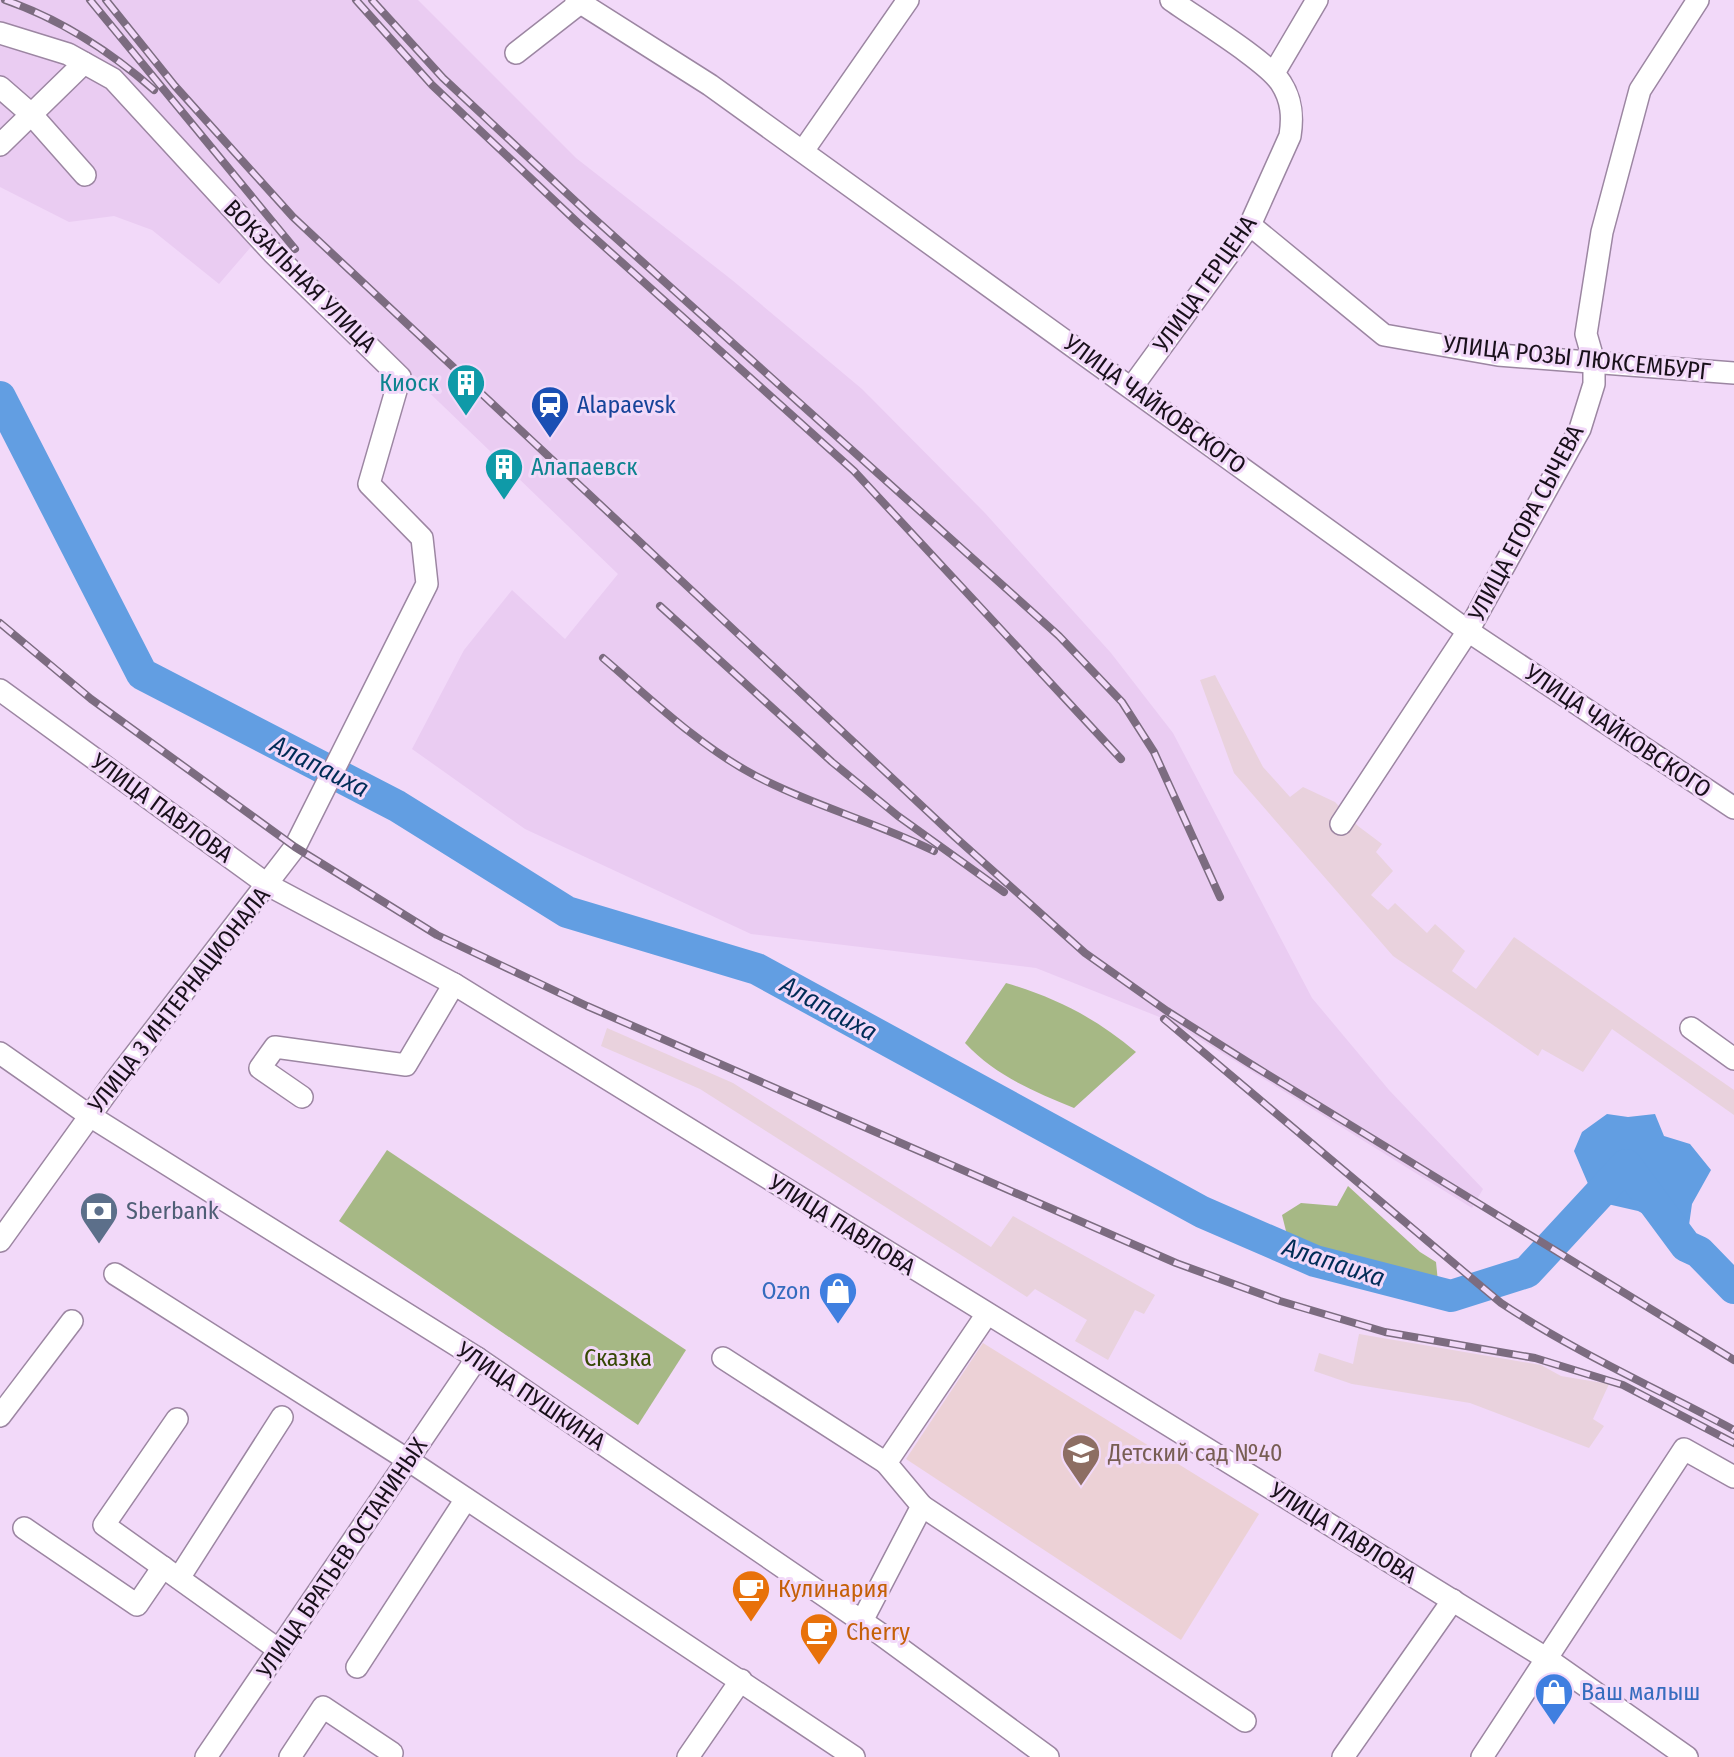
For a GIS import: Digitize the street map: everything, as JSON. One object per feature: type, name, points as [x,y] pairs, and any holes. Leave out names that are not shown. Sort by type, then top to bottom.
[{"type":"street","points":[[803,151],[908,0]]},
{"type":"street","points":[[1171,0],[1273,73],[1317,0]]},
{"type":"street","name":"УЛИЦА ЕГОРА СЫЧЕВА","points":[[1341,824],[1468,631],[1580,429],[1594,384],[1594,362],[1586,334],[1602,232],[1640,90],[1698,0]]},
{"type":"street","points":[[516,53],[578,2]]},
{"type":"street","name":"УЛИЦА ЧАЙКОВСКОГО","points":[[578,2],[710,85],[1468,631],[1734,808]]},
{"type":"street","name":"ВОКЗАЛЬНАЯ УЛИЦА","points":[[0,33],[68,54],[113,79],[273,253],[400,377],[369,484],[422,538],[427,584],[344,751]]},
{"type":"street","points":[[0,145],[83,62]]},
{"type":"street","name":"УЛИЦА ГЕРЦЕНА","points":[[1132,387],[1250,225],[1290,136],[1292,111],[1289,98],[1273,73]]},
{"type":"street","points":[[0,87],[31,114],[85,174]]},
{"type":"street","name":"УЛИЦА РОЗЫ ЛЮКСЕМБУРГ","points":[[1250,225],[1384,335],[1498,355],[1734,373]]},
{"type":"street","name":"УЛИЦА ПАВЛОВА","points":[[0,690],[268,885],[454,984],[1549,1660],[1687,1757]]},
{"type":"street","name":"УЛИЦА 3 ИНТЕРНАЦИОНАЛА","points":[[0,1241],[90,1116],[295,847],[344,751]]},
{"type":"street","points":[[302,1097],[260,1068],[275,1047],[406,1065],[454,984]]},
{"type":"street","points":[[1691,1028],[1734,1059]]},
{"type":"street","name":"УЛИЦА ПУШКИНА","points":[[0,1053],[90,1116],[477,1358],[862,1621],[1048,1757]]},
{"type":"street","points":[[115,1274],[408,1460],[854,1757]]},
{"type":"street","points":[[886,1463],[987,1314]]},
{"type":"street","points":[[0,1416],[72,1321]]},
{"type":"street","name":"УЛИЦА БРАТЬЕВ ОСТАНИНЫХ","points":[[206,1757],[477,1358]]},
{"type":"street","points":[[723,1358],[886,1463],[922,1506],[1245,1721]]},
{"type":"street","points":[[24,1528],[137,1605],[171,1573],[282,1417]]},
{"type":"street","points":[[177,1419],[104,1525],[279,1650]]},
{"type":"street","points":[[1482,1757],[1549,1660],[1684,1449],[1734,1477]]},
{"type":"street","points":[[357,1667],[466,1499]]},
{"type":"street","points":[[862,1621],[922,1506]]},
{"type":"street","points":[[1343,1757],[1453,1600]]},
{"type":"street","points":[[688,1757],[741,1680]]},
{"type":"street","points":[[290,1757],[323,1707],[392,1753],[390,1757]]},
{"type":"shaded area","points":[[0,0],[418,0],[576,158],[732,280],[862,389],[985,513],[1111,653],[1173,733],[1312,998],[1389,1090],[1483,1189],[1472,1208],[1172,1022],[1036,968],[751,934],[525,829],[412,749],[464,650],[512,590],[565,639],[618,574],[263,233],[219,284],[152,230],[114,216],[69,222],[0,187]]},
{"type":"shaded area","points":[[1215,675],[1263,767],[1290,797],[1303,787],[1335,802],[1358,826],[1382,844],[1376,852],[1393,871],[1371,895],[1388,910],[1395,903],[1427,933],[1435,924],[1465,951],[1452,971],[1476,989],[1514,937],[1734,1090],[1734,1115],[1612,1029],[1583,1072],[1542,1049],[1538,1056],[1393,956],[1234,773],[1200,680]]},
{"type":"shaded area","points":[[607,1028],[733,1083],[991,1247],[1013,1216],[1155,1295],[1144,1314],[1135,1310],[1108,1360],[1075,1341],[1087,1320],[1035,1289],[1027,1297],[700,1089],[601,1046]]},
{"type":"shaded area","points":[[1359,1334],[1541,1365],[1561,1376],[1609,1384],[1593,1419],[1604,1426],[1589,1448],[1470,1403],[1352,1384],[1314,1371],[1319,1353],[1353,1364]]},
{"type":"shaded area","name":"Детский сад №40","points":[[983,1343],[1259,1514],[1181,1640],[906,1459]]},
{"type":"green space","points":[[1006,983],[1075,1010],[1136,1052],[1074,1108],[1016,1082],[989,1065],[965,1043]]},
{"type":"green space","name":"Сказка","points":[[387,1150],[686,1350],[638,1425],[339,1221]]},
{"type":"green space","points":[[1348,1186],[1420,1252],[1436,1262],[1438,1282],[1359,1266],[1287,1235],[1282,1215],[1301,1203],[1337,1206]]},
{"type":"water","points":[[1607,1114],[1628,1117],[1655,1114],[1664,1136],[1690,1144],[1711,1170],[1692,1204],[1686,1246],[1677,1231],[1638,1211],[1603,1203],[1589,1186],[1574,1151],[1582,1132]]},
{"type":"waterway","name":"Алапаиха","points":[[0,397],[142,674],[397,806],[567,912],[757,969],[1202,1212],[1315,1261],[1451,1296],[1527,1272],[1626,1165],[1686,1246],[1699,1252],[1734,1288]]},
{"type":"railway","points":[[5,0],[84,38],[154,90]]},
{"type":"railway","points":[[90,0],[295,249]]},
{"type":"railway","points":[[106,0],[175,86],[293,217],[955,837],[1085,953],[1167,1011],[1249,1063],[1734,1360]]},
{"type":"railway","points":[[356,0],[432,85],[578,223],[854,471],[1121,759]]},
{"type":"railway","points":[[372,0],[443,78],[588,213],[1059,636],[1122,702],[1154,752],[1220,897]]},
{"type":"railway","points":[[660,606],[832,762],[898,816],[1004,892]]},
{"type":"railway","points":[[0,623],[91,699],[295,847],[437,935],[587,1006],[1176,1263],[1280,1301],[1385,1332],[1535,1358],[1623,1385],[1734,1443]]},
{"type":"railway","points":[[603,658],[676,721],[735,764],[778,787],[934,851]]},
{"type":"railway","points":[[1164,1019],[1501,1303],[1587,1354],[1734,1430]]},
{"type":"place","name":"Киоск","points":[[466,417]]},
{"type":"place","name":"Alapaevsk","points":[[550,439]]},
{"type":"place","name":"Алапаевск","points":[[504,501]]},
{"type":"place","name":"Sberbank","points":[[99,1245]]},
{"type":"place","name":"Ozon","points":[[838,1325]]},
{"type":"place","name":"Детский сад №40","points":[[1081,1487]]},
{"type":"place","name":"Кулинария","points":[[751,1623]]},
{"type":"place","name":"Cherry","points":[[819,1666]]},
{"type":"place","name":"Ваш малыш","points":[[1554,1726]]}]
